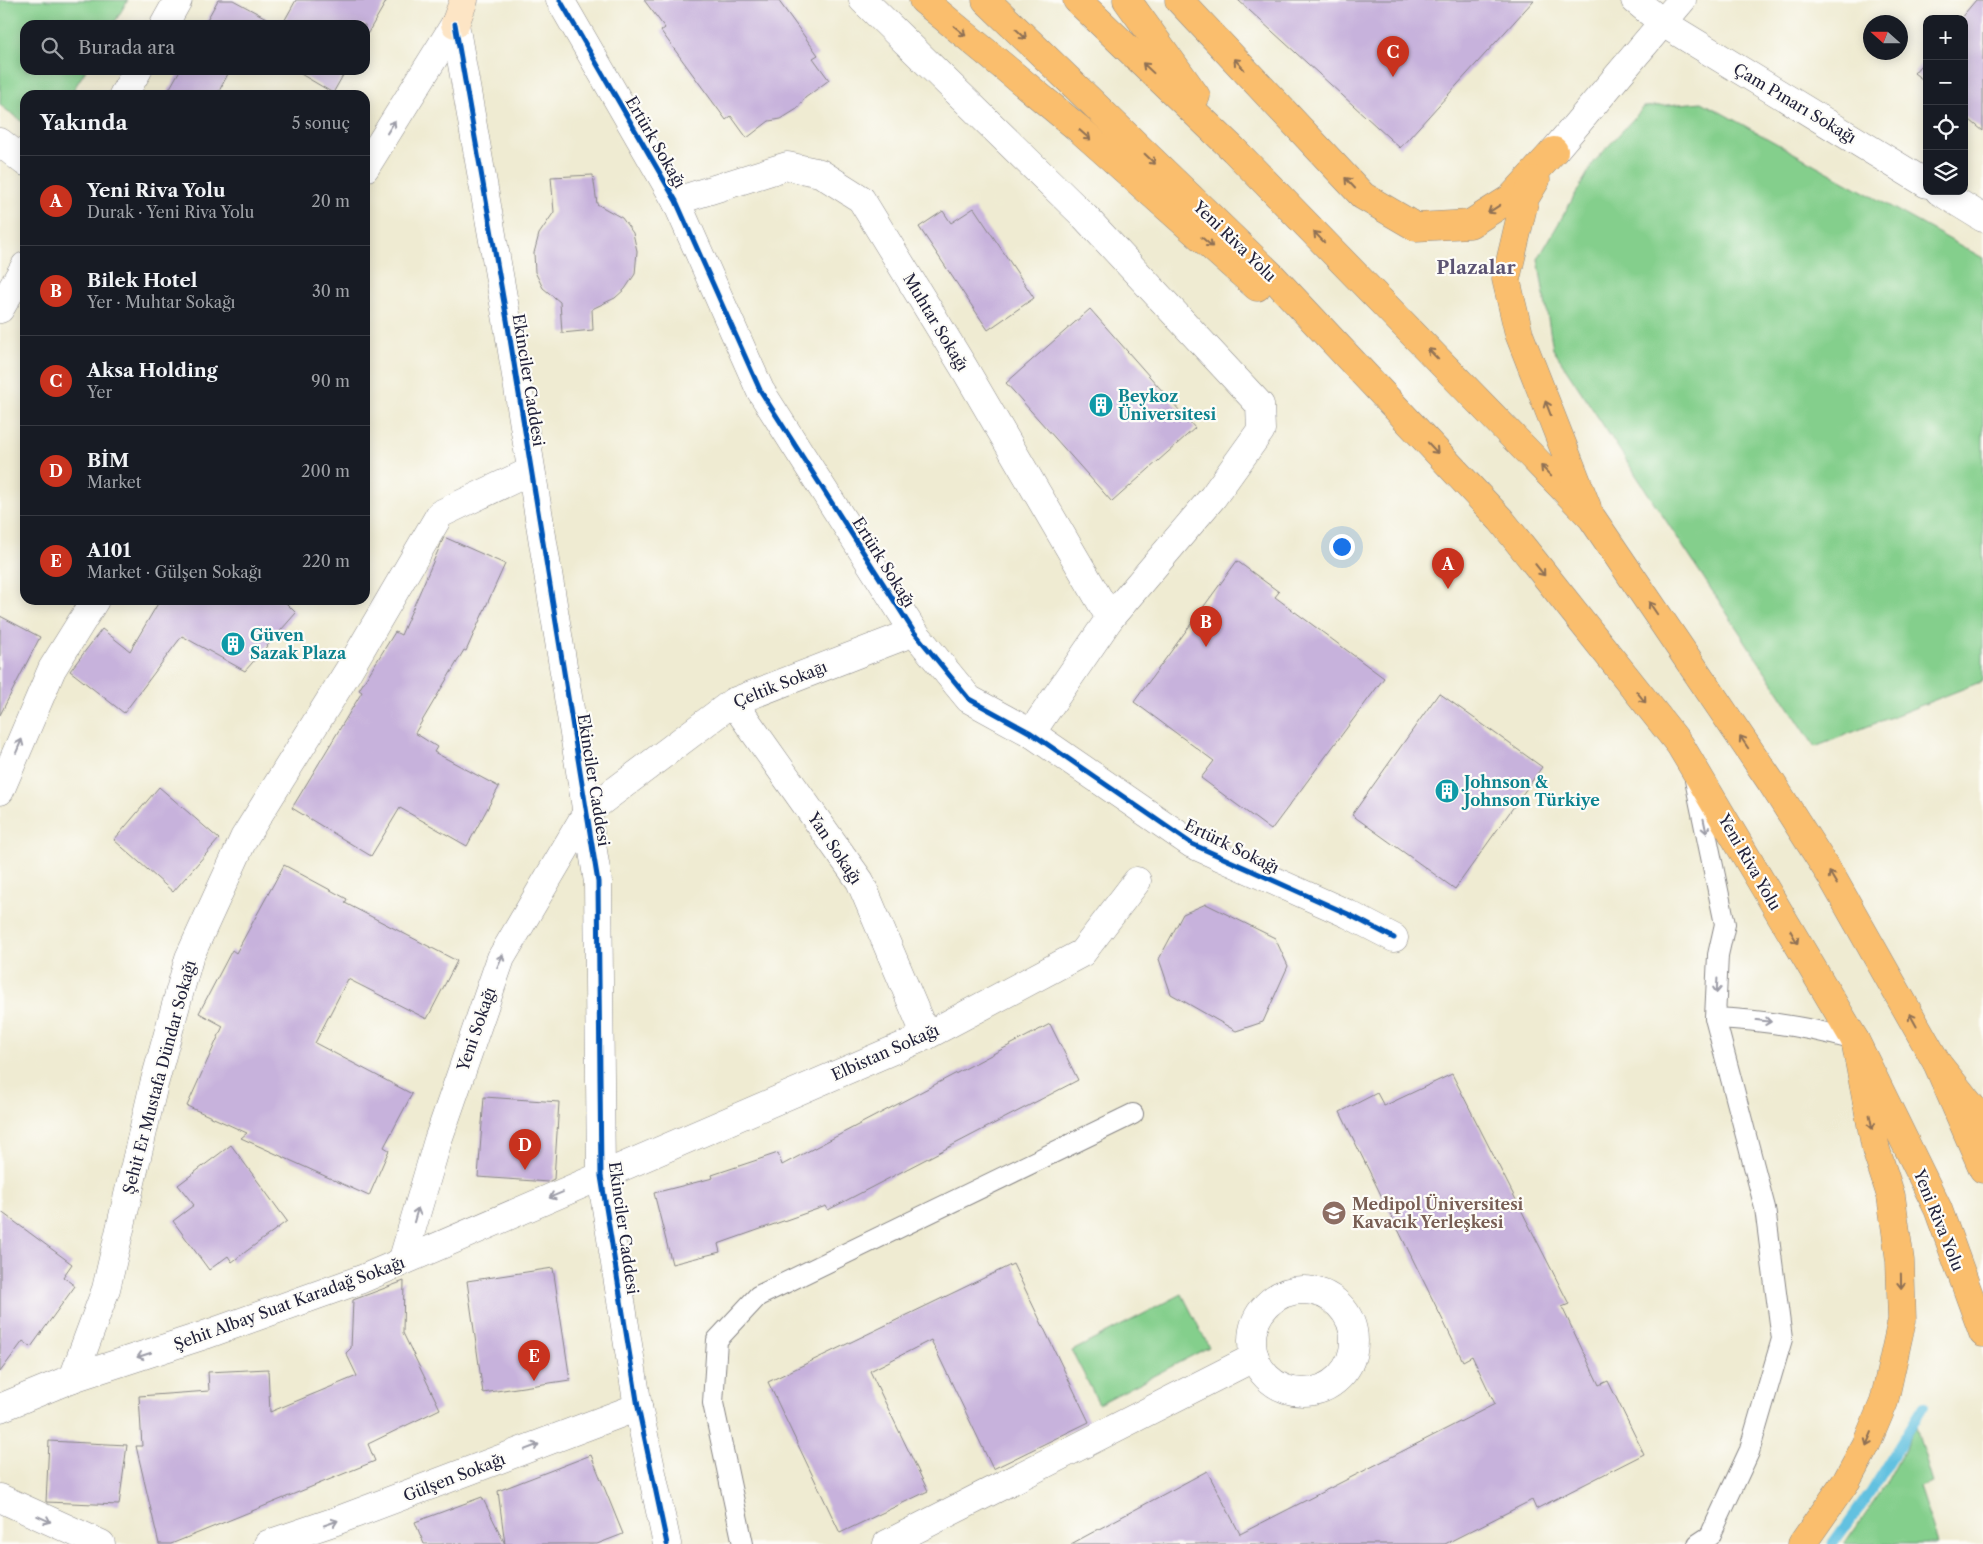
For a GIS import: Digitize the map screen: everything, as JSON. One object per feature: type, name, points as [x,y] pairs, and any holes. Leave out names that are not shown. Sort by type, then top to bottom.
[{"type":"highway","points":[[922,0],[1079,129],[1399,412]]},
{"type":"highway","name":"Yeni Riva Yolu","points":[[986,0],[1272,276],[1501,520],[1691,761],[1854,1040],[1938,1208],[1983,1333]]},
{"type":"highway","points":[[1127,0],[1234,150]]},
{"type":"highway","points":[[1179,0],[1363,196],[1416,227],[1470,224],[1511,198],[1554,151]]},
{"type":"highway","points":[[1084,7],[1234,150],[1592,518],[1771,782],[1833,879],[1936,1062],[1983,1169]]},
{"type":"highway","points":[[1554,151],[1525,198],[1506,279],[1519,334],[1592,518]]},
{"type":"highway","points":[[1802,1544],[1847,1480],[1866,1446],[1884,1402],[1902,1320],[1900,1261],[1891,1196],[1876,1150],[1854,1040]]},
{"type":"highway","points":[[1936,1062],[1983,1121]]},
{"type":"street","points":[[167,20],[178,0]]},
{"type":"street","name":"Ertürk Sokağı","points":[[560,0],[676,201],[760,390],[914,632],[968,699],[1031,733],[1192,844],[1348,914],[1394,938]]},
{"type":"street","points":[[863,0],[1085,217],[1260,405],[1261,430],[1213,497],[1110,618],[1031,733]]},
{"type":"street","name":"Çam Pınarı Sokağı","points":[[1635,0],[1663,23],[1923,182]]},
{"type":"street","points":[[1554,151],[1682,0]]},
{"type":"street","points":[[370,160],[460,12]]},
{"type":"street","name":"Ekinciler Caddesi","points":[[460,12],[531,471],[598,882],[601,1176],[638,1407],[667,1544]]},
{"type":"street","points":[[126,90],[135,75]]},
{"type":"street","points":[[0,142],[20,158]]},
{"type":"street","name":"Muhtar Sokağı","points":[[676,201],[787,166],[820,172],[861,199],[963,366],[1110,618]]},
{"type":"street","points":[[1946,195],[1983,218]]},
{"type":"street","points":[[0,309],[20,275]]},
{"type":"street","name":"Şehit Er Mustafa Dündar Sokağı","points":[[73,1378],[106,1289],[154,1084],[189,958],[244,838],[347,673],[440,514],[531,471]]},
{"type":"street","points":[[0,791],[52,669],[92,605]]},
{"type":"street","name":"Çeltik Sokaḡı","points":[[587,812],[733,702],[914,632]]},
{"type":"street","name":"Yan Sokağı","points":[[733,702],[860,882],[926,1036]]},
{"type":"street","name":"Yeni Sokağı","points":[[402,1262],[438,1140],[501,958],[587,812]]},
{"type":"street","name":"Elbistan Sokağı","points":[[601,1176],[926,1036],[1082,953],[1137,881]]},
{"type":"street","name":"Şehit Albay Suat Karadağ Sokağı","points":[[0,1408],[73,1378],[248,1320],[362,1279],[601,1176]]},
{"type":"street","points":[[886,1544],[1255,1357]]},
{"type":"street","name":"Gülşen Sokağı","points":[[268,1544],[336,1521],[638,1407]]},
{"type":"street","points":[[0,1498],[101,1544]]},
{"type":"lane","points":[[1691,761],[1725,924],[1718,955],[1715,1018],[1765,1208],[1782,1339],[1749,1452],[1710,1536],[1698,1544]]},
{"type":"lane","points":[[1715,1018],[1760,1020],[1798,1026],[1854,1040]]},
{"type":"lane","points":[[743,1544],[713,1402],[717,1340],[758,1296],[1133,1114]]},
{"type":"green space","points":[[0,0],[128,0],[116,20],[20,20],[20,75],[83,75],[73,90],[20,90],[20,120],[0,105]]},
{"type":"green space","points":[[1702,102],[1983,258],[1983,681],[1815,747],[1553,349],[1538,259],[1594,162],[1644,107]]},
{"type":"green space","points":[[1182,1294],[1209,1347],[1099,1404],[1072,1351]]},
{"type":"green space","points":[[1916,1427],[1933,1482],[1919,1487],[1938,1544],[1844,1544],[1885,1485]]},
{"type":"building","points":[[218,0],[233,0],[270,20],[207,20]]},
{"type":"building","points":[[296,0],[387,0],[370,29],[370,20],[285,20]]},
{"type":"building","points":[[644,0],[778,0],[818,55],[813,58],[829,80],[805,98],[797,109],[781,119],[769,121],[747,138],[731,116],[726,120],[661,31],[665,28]]},
{"type":"building","points":[[1238,0],[1534,0],[1400,148]]},
{"type":"building","points":[[1976,0],[1983,0],[1983,131],[1968,118],[1968,15],[1963,15]]},
{"type":"building","points":[[1923,63],[1923,80],[1914,73]]},
{"type":"building","points":[[177,75],[227,75],[220,90],[169,90]]},
{"type":"building","points":[[302,75],[343,75],[335,90],[328,90]]},
{"type":"building","points":[[593,175],[597,204],[622,218],[633,233],[637,251],[635,274],[625,289],[615,298],[592,309],[593,330],[562,333],[560,302],[543,288],[535,272],[534,253],[539,234],[554,212],[551,177]]},
{"type":"building","points":[[974,208],[1034,298],[988,330],[919,227],[943,211],[951,223]]},
{"type":"building","name":"Beykoz Üniversitesi","points":[[1090,309],[1195,428],[1112,502],[1006,383]]},
{"type":"building","points":[[444,537],[505,564],[466,651],[464,650],[415,733],[437,747],[434,752],[499,787],[467,846],[400,808],[371,856],[292,808],[362,692],[359,690],[395,632],[401,635]]},
{"type":"building","points":[[1237,561],[1279,592],[1275,597],[1384,678],[1271,830],[1201,778],[1214,761],[1134,702]]},
{"type":"building","points":[[157,605],[288,605],[296,613],[245,671],[182,636],[124,713],[70,671],[102,629],[130,651]]},
{"type":"building","points":[[0,616],[40,637],[0,715]]},
{"type":"building","name":"Johnson & Johnson Türkiye","points":[[1439,693],[1542,767],[1455,889],[1352,815]]},
{"type":"building","points":[[159,787],[219,839],[173,892],[114,840]]},
{"type":"building","points":[[284,865],[347,899],[345,903],[457,961],[427,1019],[348,979],[315,1043],[412,1094],[384,1147],[389,1150],[369,1196],[241,1138],[247,1133],[187,1106],[223,1026],[199,1013],[232,950],[236,953]]},
{"type":"building","points":[[1206,904],[1275,938],[1288,966],[1263,1022],[1236,1031],[1171,994],[1159,959],[1183,914]]},
{"type":"building","points":[[1050,1024],[1078,1080],[828,1210],[826,1206],[718,1244],[720,1252],[672,1264],[654,1193],[713,1178],[712,1175],[778,1153],[782,1165]]},
{"type":"building","points":[[1452,1074],[1569,1304],[1562,1307],[1599,1385],[1608,1381],[1644,1454],[1536,1509],[1532,1500],[1445,1544],[1071,1544],[1207,1471],[1240,1534],[1495,1404],[1472,1356],[1463,1361],[1340,1112],[1377,1093],[1384,1106]]},
{"type":"building","points":[[484,1097],[559,1102],[554,1179],[548,1182],[478,1177]]},
{"type":"building","points":[[231,1145],[287,1221],[232,1262],[228,1256],[209,1270],[173,1221],[194,1205],[178,1185]]},
{"type":"building","points":[[0,1211],[72,1264],[63,1277],[75,1286],[31,1347],[23,1341],[0,1372]]},
{"type":"building","points":[[1013,1264],[1089,1422],[993,1469],[931,1340],[870,1371],[928,1491],[840,1533],[768,1382]]},
{"type":"building","points":[[553,1268],[570,1380],[483,1393],[467,1281]]},
{"type":"building","points":[[404,1281],[403,1333],[440,1409],[368,1444],[375,1461],[171,1544],[159,1544],[136,1446],[142,1446],[139,1396],[209,1391],[208,1372],[268,1369],[270,1412],[357,1376],[346,1353],[351,1348],[353,1300]]},
{"type":"building","points":[[49,1441],[127,1445],[119,1505],[46,1502]]},
{"type":"building","points":[[591,1455],[623,1534],[597,1544],[505,1544],[498,1491]]},
{"type":"building","points":[[482,1497],[505,1544],[424,1544],[415,1522]]},
{"type":"waterway","points":[[1833,1544],[1871,1491],[1924,1406]]},
{"type":"cycle path","points":[[560,0],[676,201],[760,390],[914,632],[969,699],[1031,733],[1192,844],[1348,914],[1394,938]]},
{"type":"cycle path","points":[[455,24],[507,320],[598,882],[601,1176],[638,1407],[667,1544]]},
{"type":"place","name":"Aksa Holding","points":[[1393,77]]},
{"type":"place","name":"Beykoz Üniversitesi","points":[[1101,405]]},
{"type":"place","name":"Yeni Riva Yolu","points":[[1448,589]]},
{"type":"place","name":"Güven Sazak Plaza","points":[[233,644]]},
{"type":"place","name":"Bilek Hotel","points":[[1206,647]]},
{"type":"place","name":"Johnson & Johnson Türkiye","points":[[1447,791]]},
{"type":"place","name":"BİM","points":[[525,1170]]},
{"type":"place","name":"Medipol Üniversitesi Kavacık Yerleşkesi","points":[[1334,1213]]},
{"type":"place","name":"A101","points":[[534,1381]]},
{"type":"district","name":"Plazalar","points":[[1476,267]]}]
